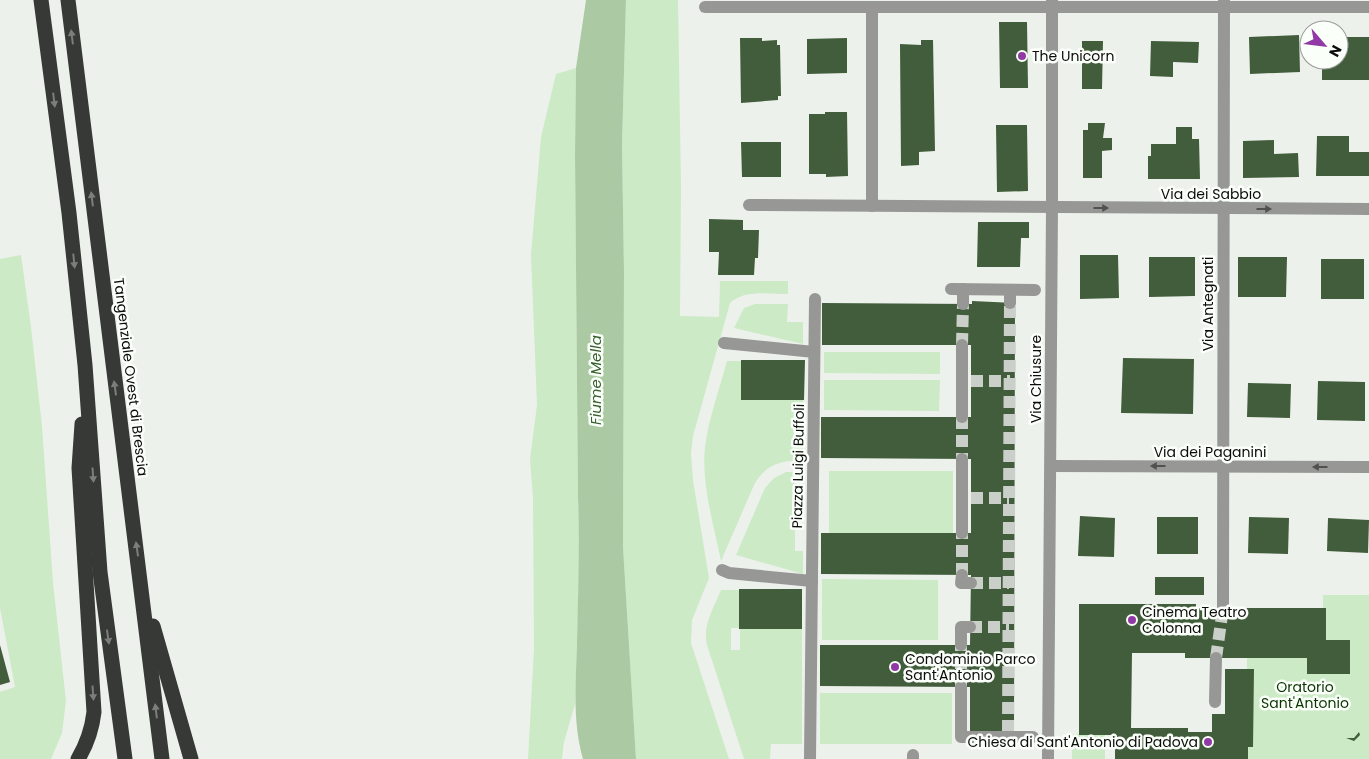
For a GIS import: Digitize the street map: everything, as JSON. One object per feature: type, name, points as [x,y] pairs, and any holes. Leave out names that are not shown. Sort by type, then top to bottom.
[{"type":"highway","points":[[41,0],[69,213],[86,365],[100,572],[124,759]]},
{"type":"highway","name":"Tangenziale Ovest di Brescia","points":[[68,0],[162,759]]},
{"type":"highway","points":[[78,759],[92,728],[94,712],[79,468],[86,365]]},
{"type":"highway","points":[[142,588],[191,759]]},
{"type":"street","points":[[705,7],[1052,3],[1092,8],[1224,4],[1369,7]]},
{"type":"street","name":"Via Chiusure","points":[[1048,759],[1052,3]]},
{"type":"street","name":"Via Antegnati","points":[[1222,608],[1224,4]]},
{"type":"street","points":[[872,6],[872,206]]},
{"type":"street","name":"Via dei Sabbio","points":[[749,205],[1369,209]]},
{"type":"street","points":[[963,304],[957,289],[1035,290]]},
{"type":"street","points":[[1010,290],[1010,303]]},
{"type":"street","name":"Piazza Luigi Buffoli","points":[[810,759],[815,299]]},
{"type":"street","points":[[724,343],[814,352]]},
{"type":"street","points":[[962,345],[967,381],[962,417]]},
{"type":"street","points":[[962,458],[966,498],[962,533]]},
{"type":"street","name":"Via dei Paganini","points":[[1051,466],[1369,467]]},
{"type":"street","points":[[722,570],[728,573],[812,581]]},
{"type":"street","points":[[961,645],[961,627],[970,627]]},
{"type":"street","points":[[1215,702],[1216,658]]},
{"type":"street","points":[[961,687],[961,737],[1008,734],[1034,737]]},
{"type":"green space","points":[[626,0],[678,0],[681,189],[680,316],[719,317],[720,281],[788,281],[788,294],[750,294],[730,303],[693,436],[691,454],[693,480],[709,578],[692,620],[691,643],[729,759],[636,759],[623,547],[624,272],[622,145]]},
{"type":"green space","points":[[576,68],[575,154],[580,543],[575,704],[564,742],[562,759],[528,759],[534,648],[533,498],[530,459],[537,405],[531,255],[541,137],[556,74]]},
{"type":"green space","points":[[21,255],[42,426],[53,583],[66,701],[62,733],[51,759],[0,759],[0,692],[15,687],[0,608],[0,259]]},
{"type":"green space","points":[[755,304],[788,304],[787,322],[803,322],[803,344],[734,328],[744,308]]},
{"type":"green space","points":[[824,352],[940,352],[940,374],[824,373]]},
{"type":"green space","points":[[727,361],[741,361],[741,400],[803,400],[803,460],[788,461],[774,465],[758,478],[721,561],[706,490],[704,461],[714,404]]},
{"type":"green space","points":[[824,380],[940,380],[939,411],[824,410]]},
{"type":"green space","points":[[829,471],[953,471],[953,533],[829,533]]},
{"type":"green space","points":[[786,472],[795,472],[795,551],[803,551],[803,574],[736,555],[765,488],[774,478]]},
{"type":"green space","points":[[822,579],[938,580],[938,640],[822,640]]},
{"type":"green space","points":[[721,590],[739,590],[739,628],[731,628],[731,650],[740,650],[740,629],[802,629],[802,744],[771,744],[770,759],[744,759],[707,645],[707,624]]},
{"type":"green space","name":"Oratorio Sant'Antonio","points":[[1323,595],[1369,595],[1369,759],[1228,759],[1229,732],[1212,732],[1212,714],[1225,714],[1225,669],[1247,669],[1247,658],[1238,658],[1238,608],[1323,608]]},
{"type":"green space","points":[[820,693],[952,693],[952,744],[820,744]]},
{"type":"green space","points":[[1072,734],[1105,735],[1105,759],[1072,759]]},
{"type":"water","name":"Fiume Mella","points":[[586,0],[626,0],[622,145],[624,272],[623,547],[636,759],[583,759],[576,716],[579,533],[575,154],[576,68]]},
{"type":"building","points":[[999,22],[1027,22],[1028,88],[1000,88]]},
{"type":"building","points":[[1299,35],[1300,72],[1250,74],[1249,37]]},
{"type":"building","points":[[1349,37],[1369,37],[1369,80],[1322,80],[1322,70],[1349,70]]},
{"type":"building","points":[[740,38],[762,38],[762,41],[777,40],[777,45],[780,45],[781,96],[778,96],[778,100],[741,103]]},
{"type":"building","points":[[847,38],[847,73],[807,74],[807,39]]},
{"type":"building","points":[[921,40],[933,40],[935,151],[919,152],[919,165],[901,166],[900,44],[921,45]]},
{"type":"building","points":[[1082,41],[1103,41],[1102,89],[1082,89]]},
{"type":"building","points":[[1151,41],[1199,42],[1198,63],[1173,62],[1173,77],[1150,76]]},
{"type":"building","points":[[825,112],[847,112],[848,176],[826,177],[826,174],[809,174],[809,114],[825,114]]},
{"type":"building","points":[[1088,123],[1105,123],[1103,138],[1112,138],[1112,150],[1102,151],[1102,178],[1083,178],[1083,130],[1088,130]]},
{"type":"building","points":[[996,125],[1027,125],[1028,191],[997,192]]},
{"type":"building","points":[[1176,127],[1192,127],[1192,139],[1199,139],[1200,179],[1148,179],[1148,156],[1151,156],[1151,144],[1176,144]]},
{"type":"building","points":[[1317,136],[1349,136],[1349,152],[1369,152],[1369,176],[1316,176]]},
{"type":"building","points":[[1274,140],[1274,154],[1298,153],[1299,177],[1243,178],[1243,141]]},
{"type":"building","points":[[741,142],[781,142],[781,177],[742,177]]},
{"type":"building","points":[[709,219],[743,220],[743,230],[759,230],[758,258],[755,258],[754,275],[718,275],[719,252],[709,252]]},
{"type":"building","points":[[978,222],[1029,222],[1029,238],[1021,238],[1020,267],[977,267]]},
{"type":"building","points":[[1080,255],[1118,255],[1119,298],[1080,299]]},
{"type":"building","points":[[1149,257],[1195,257],[1195,296],[1149,297]]},
{"type":"building","points":[[1238,257],[1287,257],[1286,297],[1238,297]]},
{"type":"building","points":[[1321,259],[1364,259],[1364,299],[1321,299]]},
{"type":"building","points":[[972,301],[1015,303],[1014,732],[970,732],[970,687],[820,686],[820,645],[970,645],[971,575],[821,574],[821,533],[971,533],[971,459],[821,458],[821,417],[971,417],[971,345],[822,345],[822,303],[972,304]]},
{"type":"building","points":[[1123,358],[1194,359],[1193,414],[1121,413]]},
{"type":"building","points":[[741,360],[805,360],[804,400],[741,400]]},
{"type":"building","points":[[1318,381],[1365,382],[1365,421],[1317,420]]},
{"type":"building","points":[[1248,383],[1291,384],[1290,418],[1247,417]]},
{"type":"building","points":[[1080,516],[1115,518],[1114,557],[1078,556]]},
{"type":"building","points":[[1157,517],[1198,517],[1198,554],[1157,554]]},
{"type":"building","points":[[1249,517],[1289,518],[1288,554],[1248,553]]},
{"type":"building","points":[[1328,518],[1369,520],[1368,553],[1327,551]]},
{"type":"building","points":[[1155,577],[1204,577],[1204,595],[1155,595]]},
{"type":"building","points":[[739,589],[802,589],[802,629],[739,629]]},
{"type":"building","points":[[1079,604],[1196,604],[1196,608],[1326,608],[1326,640],[1350,640],[1350,674],[1307,674],[1307,658],[1185,658],[1185,653],[1132,653],[1131,728],[1188,728],[1188,732],[1212,732],[1212,714],[1225,714],[1225,669],[1254,669],[1253,747],[1248,747],[1248,759],[1115,759],[1115,735],[1079,735]]},
{"type":"building","points":[[0,645],[10,682],[0,685]]},
{"type":"building","points":[[1359,732],[1360,735],[1354,741],[1346,738],[1354,738]]},
{"type":"tunnel","points":[[1008,732],[1010,303]]},
{"type":"tunnel","points":[[962,345],[963,304]]},
{"type":"tunnel","points":[[971,381],[1010,381]]},
{"type":"tunnel","points":[[962,417],[962,459]]},
{"type":"tunnel","points":[[971,498],[1009,498]]},
{"type":"tunnel","points":[[962,533],[962,575]]},
{"type":"tunnel","points":[[971,583],[1009,583]]},
{"type":"tunnel","points":[[1216,658],[1223,608]]},
{"type":"tunnel","points":[[970,627],[1009,627]]},
{"type":"tunnel","points":[[961,645],[961,687]]},
{"type":"place","name":"The Unicorn","points":[[1022,56]]},
{"type":"place","name":"Cinema Teatro Colonna","points":[[1132,620]]},
{"type":"place","name":"Condominio Parco Sant'Antonio","points":[[895,667]]},
{"type":"place","name":"Chiesa di Sant'Antonio di Padova","points":[[1208,742]]}]
